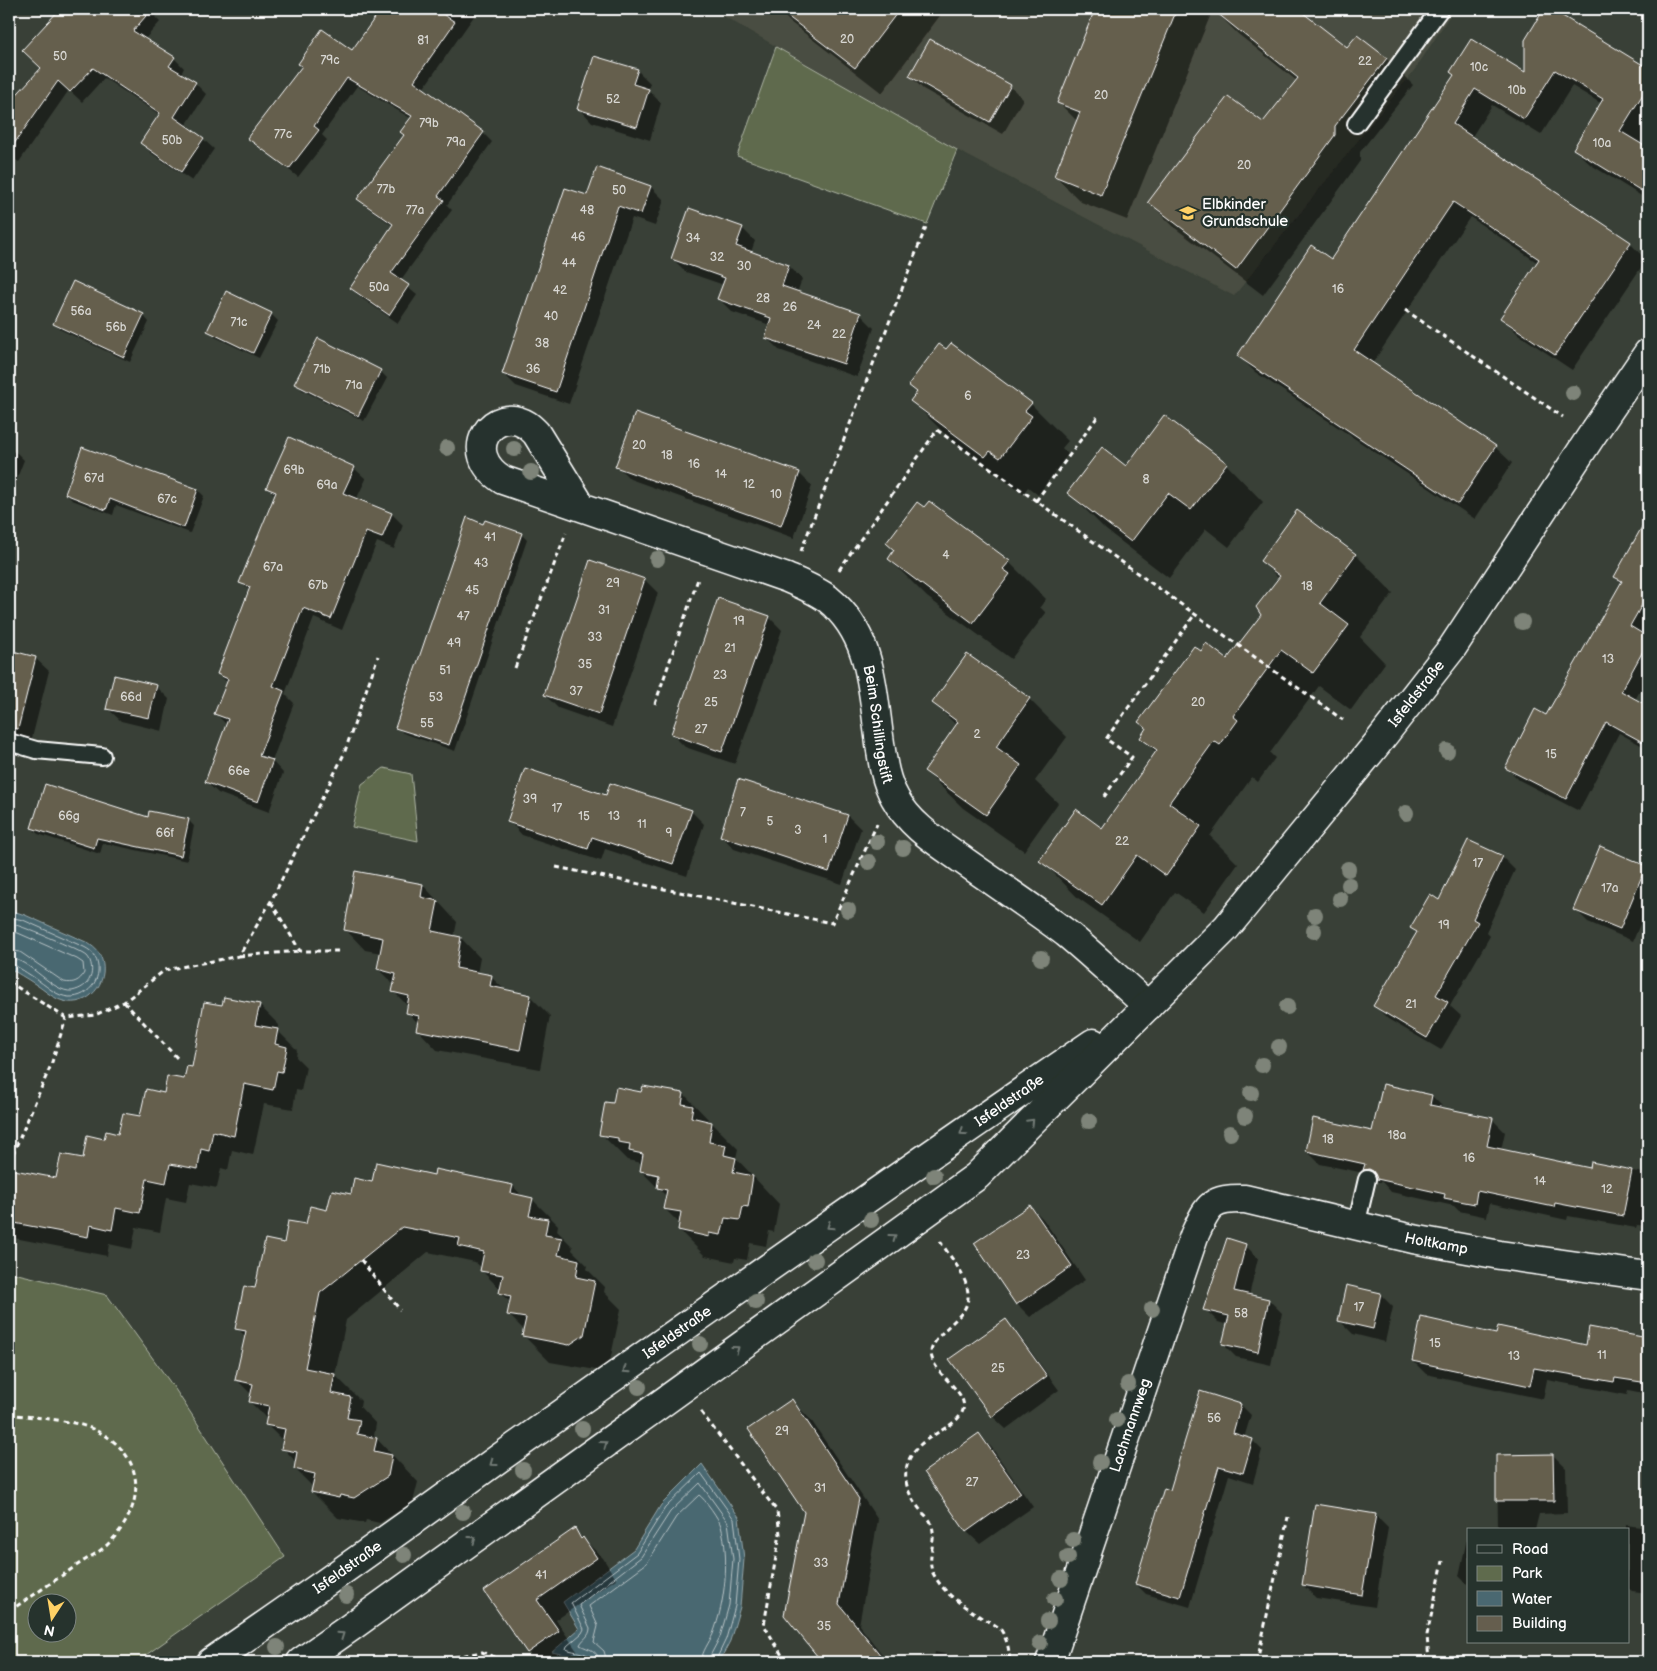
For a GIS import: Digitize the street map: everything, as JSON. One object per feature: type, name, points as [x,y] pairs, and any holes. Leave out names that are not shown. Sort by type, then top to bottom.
[{"type":"main road","name":"Isfeldstraße","points":[[301,1662],[977,1176],[1226,928],[1376,745],[1452,648],[1648,353]]},
{"type":"main road","name":"Beim Schillingstift","points":[[575,515],[787,578],[826,598],[841,611],[862,642],[872,678],[886,779],[895,799],[913,822],[936,841],[1065,933],[1148,1006]]},
{"type":"main road","name":"Isfeldstraße","points":[[211,1662],[316,1590],[498,1459],[949,1141],[1148,1006]]},
{"type":"main road","name":"Holtkamp","points":[[1226,1199],[1245,1199],[1413,1239],[1500,1255],[1648,1276]]},
{"type":"main road","name":"Lachmannweg","points":[[1050,1662],[1194,1236],[1204,1216],[1214,1204],[1226,1199]]},
{"type":"lane","points":[[1356,124],[1440,9]]},
{"type":"lane","points":[[9,742],[36,750],[102,756]]},
{"type":"lane","points":[[1356,1226],[1367,1179]]},
{"type":"path","points":[[799,556],[927,224]]},
{"type":"path","points":[[1405,310],[1563,417]]},
{"type":"path","points":[[1036,501],[1098,416]]},
{"type":"path","points":[[838,571],[936,430],[1343,720]]},
{"type":"path","points":[[515,668],[575,515]]},
{"type":"path","points":[[654,704],[701,572]]},
{"type":"path","points":[[1104,797],[1132,757],[1106,739],[1195,614]]},
{"type":"path","points":[[239,956],[271,901],[344,754],[378,656]]},
{"type":"path","points":[[556,867],[832,923],[879,820]]},
{"type":"path","points":[[271,901],[300,951]]},
{"type":"path","points":[[9,982],[66,1018],[95,1015],[124,1002],[165,970],[239,956],[300,951],[338,951]]},
{"type":"path","points":[[124,1002],[179,1060]]},
{"type":"path","points":[[9,1163],[51,1065],[66,1018]]},
{"type":"path","points":[[939,1240],[968,1284],[969,1298],[964,1309],[938,1338],[931,1351],[933,1364],[962,1397],[964,1408],[959,1417],[918,1445],[910,1457],[906,1471],[907,1486],[912,1501],[931,1522],[934,1534],[931,1561],[933,1574],[954,1599],[1000,1629],[1009,1645],[1010,1662]]},
{"type":"path","points":[[361,1260],[400,1310]]},
{"type":"path","points":[[682,1388],[777,1511],[780,1534],[764,1625],[786,1662]]},
{"type":"path","points":[[9,1414],[76,1424],[94,1430],[111,1439],[125,1451],[133,1468],[136,1485],[132,1506],[126,1522],[109,1543],[9,1611]]},
{"type":"path","points":[[1257,1662],[1288,1517]]},
{"type":"path","points":[[1429,1662],[1428,1635],[1443,1561]]},
{"type":"path","points":[[428,1662],[482,1652],[505,1662]]},
{"type":"shaded area","name":"Elbkinder Grundschule","points":[[711,9],[1454,9],[1416,68],[1234,296],[957,150]]},
{"type":"green space","points":[[776,47],[957,150],[927,224],[737,156]]},
{"type":"green space","points":[[384,768],[411,774],[418,841],[352,827],[362,784]]},
{"type":"green space","points":[[9,1272],[107,1295],[175,1389],[285,1557],[136,1662],[9,1662]]},
{"type":"water","points":[[9,912],[25,915],[86,942],[96,949],[103,963],[103,972],[98,988],[85,999],[77,1002],[63,1001],[50,995],[9,968]]},
{"type":"water","points":[[702,1464],[739,1517],[744,1559],[740,1607],[730,1641],[719,1662],[597,1662],[552,1652],[579,1629],[563,1602],[634,1549],[661,1505]]},
{"type":"building","points":[[60,9],[152,9],[133,31],[175,57],[169,66],[196,82],[174,117],[204,138],[181,172],[140,143],[160,113],[93,68],[70,92],[58,81],[9,151],[9,103],[41,68],[22,50]]},
{"type":"building","points":[[381,9],[435,9],[455,22],[414,81],[484,132],[438,196],[444,200],[391,273],[409,285],[389,315],[350,288],[393,224],[357,199],[404,135],[400,132],[412,116],[347,78],[314,126],[319,130],[289,169],[247,138],[302,66],[298,64],[322,29],[352,50]]},
{"type":"building","points":[[778,9],[900,9],[855,68]]},
{"type":"building","points":[[1095,9],[1177,9],[1101,195],[1054,176],[1080,112],[1057,103]]},
{"type":"building","points":[[1212,9],[1298,9],[1347,47],[1357,35],[1387,58],[1335,126],[1335,135],[1236,270],[1148,202],[1228,96],[1263,122],[1298,78]]},
{"type":"building","points":[[1544,9],[1551,9],[1648,68],[1648,86],[1620,131],[1648,148],[1648,195],[1573,149],[1603,99],[1555,70],[1524,119],[1475,89],[1453,124],[1631,242],[1555,355],[1500,318],[1539,259],[1453,202],[1354,350],[1496,446],[1458,504],[1237,356],[1311,245],[1331,259],[1454,75],[1450,72],[1471,39],[1525,72],[1525,40]]},
{"type":"building","points":[[930,39],[1011,85],[990,122],[909,76]]},
{"type":"building","points":[[594,56],[638,69],[633,84],[649,89],[637,127],[577,109]]},
{"type":"building","points":[[597,167],[651,186],[641,214],[618,206],[556,392],[502,374],[565,188],[587,195]]},
{"type":"building","points":[[689,208],[743,227],[736,246],[789,265],[782,286],[861,313],[844,364],[765,338],[771,318],[717,299],[725,278],[671,259]]},
{"type":"building","points":[[73,281],[144,314],[124,357],[53,324]]},
{"type":"building","points":[[226,291],[272,313],[253,353],[207,331]]},
{"type":"building","points":[[318,338],[381,370],[358,416],[294,384]]},
{"type":"building","points":[[951,343],[1032,403],[1025,411],[1032,416],[1000,458],[990,451],[985,457],[910,401],[917,392],[908,385],[939,344],[946,349]]},
{"type":"building","points":[[635,413],[800,472],[781,526],[615,467]]},
{"type":"building","points":[[1164,415],[1227,463],[1191,510],[1168,493],[1131,542],[1067,493],[1102,447],[1126,466]]},
{"type":"building","points":[[289,437],[355,467],[343,493],[392,513],[382,538],[366,532],[331,619],[303,608],[273,686],[284,691],[259,756],[273,760],[258,802],[205,782],[228,719],[214,714],[228,679],[217,674],[250,587],[239,583],[276,492],[266,488]]},
{"type":"building","points":[[82,447],[198,489],[184,528],[110,499],[106,510],[65,494]]},
{"type":"building","points":[[929,501],[1010,561],[1003,569],[1010,574],[973,623],[888,559],[894,550],[886,543],[917,502],[924,507]]},
{"type":"building","points":[[1297,510],[1356,554],[1320,603],[1349,625],[1313,673],[1281,650],[1233,716],[1238,720],[1220,745],[1214,741],[1169,803],[1201,826],[1166,876],[1137,855],[1102,905],[1039,861],[1076,809],[1102,828],[1157,750],[1140,738],[1146,728],[1138,722],[1194,646],[1201,651],[1206,643],[1227,659],[1261,615],[1256,607],[1280,576],[1260,561]]},
{"type":"building","points":[[1648,516],[1648,596],[1630,626],[1648,637],[1648,642],[1621,691],[1648,706],[1648,745],[1606,722],[1566,799],[1505,768],[1535,709],[1546,715],[1622,581],[1614,577]]},
{"type":"building","points":[[467,517],[483,524],[485,520],[522,533],[449,745],[395,728]]},
{"type":"building","points":[[590,560],[645,579],[599,714],[544,695]]},
{"type":"building","points":[[718,598],[770,616],[722,752],[671,734]]},
{"type":"building","points":[[9,650],[36,657],[18,729],[9,728]]},
{"type":"building","points":[[967,654],[1030,698],[996,747],[1021,765],[986,815],[924,771],[958,722],[932,703]]},
{"type":"building","points":[[114,675],[157,685],[149,718],[106,709]]},
{"type":"building","points":[[525,768],[606,795],[610,783],[692,810],[673,864],[592,837],[588,849],[507,822]]},
{"type":"building","points":[[738,779],[848,815],[829,872],[720,836]]},
{"type":"building","points":[[45,784],[148,817],[149,811],[189,819],[181,856],[97,838],[94,848],[31,828]]},
{"type":"building","points":[[1468,840],[1503,856],[1473,919],[1478,922],[1436,995],[1448,1002],[1427,1038],[1373,1006],[1417,932],[1410,928],[1430,894],[1439,900]]},
{"type":"building","points":[[1600,846],[1646,866],[1620,929],[1573,910]]},
{"type":"building","points":[[355,871],[423,884],[421,897],[438,901],[432,931],[461,937],[456,968],[492,975],[490,986],[531,995],[520,1050],[416,1030],[419,1016],[406,1013],[409,996],[392,992],[396,974],[377,969],[383,938],[344,930]]},
{"type":"building","points":[[224,997],[260,1004],[255,1025],[278,1029],[275,1044],[287,1047],[282,1072],[277,1071],[273,1090],[244,1084],[234,1136],[213,1131],[209,1151],[201,1149],[198,1169],[170,1164],[166,1183],[147,1179],[140,1213],[116,1208],[112,1230],[90,1225],[88,1237],[9,1222],[9,1169],[56,1178],[61,1154],[83,1158],[87,1135],[104,1139],[106,1131],[118,1134],[123,1113],[140,1116],[146,1089],[164,1093],[167,1076],[184,1079],[187,1066],[192,1067],[204,1002],[222,1005]]},
{"type":"building","points":[[1383,1084],[1432,1095],[1430,1105],[1493,1118],[1487,1146],[1590,1168],[1591,1162],[1632,1170],[1623,1216],[1555,1203],[1554,1207],[1477,1191],[1475,1204],[1444,1198],[1445,1194],[1377,1179],[1373,1171],[1369,1169],[1363,1170],[1365,1164],[1306,1151],[1313,1118],[1372,1131]]},
{"type":"building","points":[[643,1086],[684,1093],[682,1104],[693,1106],[691,1117],[712,1122],[709,1142],[726,1145],[724,1155],[736,1158],[733,1172],[753,1176],[748,1207],[743,1206],[740,1220],[725,1218],[721,1235],[709,1233],[709,1237],[678,1230],[681,1212],[663,1209],[667,1190],[657,1188],[659,1175],[640,1171],[643,1154],[629,1151],[630,1144],[618,1142],[618,1138],[599,1135],[605,1102],[613,1103],[616,1087],[641,1092]]},
{"type":"building","points":[[376,1162],[434,1175],[435,1169],[513,1185],[511,1193],[533,1198],[529,1216],[548,1219],[545,1235],[562,1238],[558,1255],[579,1260],[576,1277],[595,1281],[584,1335],[569,1345],[522,1336],[526,1318],[507,1315],[511,1296],[499,1293],[503,1275],[480,1271],[484,1252],[458,1246],[460,1238],[402,1227],[320,1293],[305,1368],[335,1374],[331,1393],[351,1397],[347,1418],[360,1420],[357,1434],[377,1438],[374,1451],[392,1455],[388,1476],[354,1498],[340,1495],[339,1498],[311,1492],[315,1474],[294,1469],[297,1452],[281,1449],[285,1429],[265,1425],[269,1406],[249,1402],[253,1384],[235,1380],[246,1331],[235,1329],[244,1286],[255,1288],[265,1239],[284,1243],[288,1221],[306,1224],[310,1206],[327,1210],[332,1190],[351,1194],[354,1178],[372,1182]]},
{"type":"building","points":[[1030,1205],[1072,1266],[1016,1305],[974,1243]]},
{"type":"building","points":[[1227,1238],[1246,1244],[1234,1291],[1269,1299],[1258,1352],[1222,1344],[1229,1316],[1203,1310]]},
{"type":"building","points":[[1346,1285],[1381,1293],[1373,1329],[1338,1321]]},
{"type":"building","points":[[1421,1317],[1496,1334],[1498,1326],[1586,1345],[1589,1327],[1648,1338],[1648,1383],[1615,1378],[1614,1382],[1534,1368],[1530,1386],[1412,1361]]},
{"type":"building","points":[[1006,1319],[1047,1376],[992,1417],[949,1359]]},
{"type":"building","points":[[1200,1391],[1241,1404],[1233,1433],[1253,1439],[1243,1473],[1219,1466],[1180,1597],[1135,1584],[1164,1488],[1170,1490]]},
{"type":"building","points":[[792,1399],[859,1499],[839,1604],[886,1662],[822,1662],[784,1615],[804,1512],[748,1429]]},
{"type":"building","points":[[979,1433],[1021,1493],[966,1532],[924,1472]]},
{"type":"building","points":[[1553,1454],[1554,1501],[1496,1501],[1496,1455]]},
{"type":"building","points":[[1315,1504],[1376,1514],[1362,1595],[1302,1585]]},
{"type":"building","points":[[575,1528],[581,1539],[583,1537],[597,1558],[537,1600],[559,1631],[527,1653],[484,1591]]},
{"type":"place","name":"Elbkinder Grundschule","points":[[1188,213]]}]
